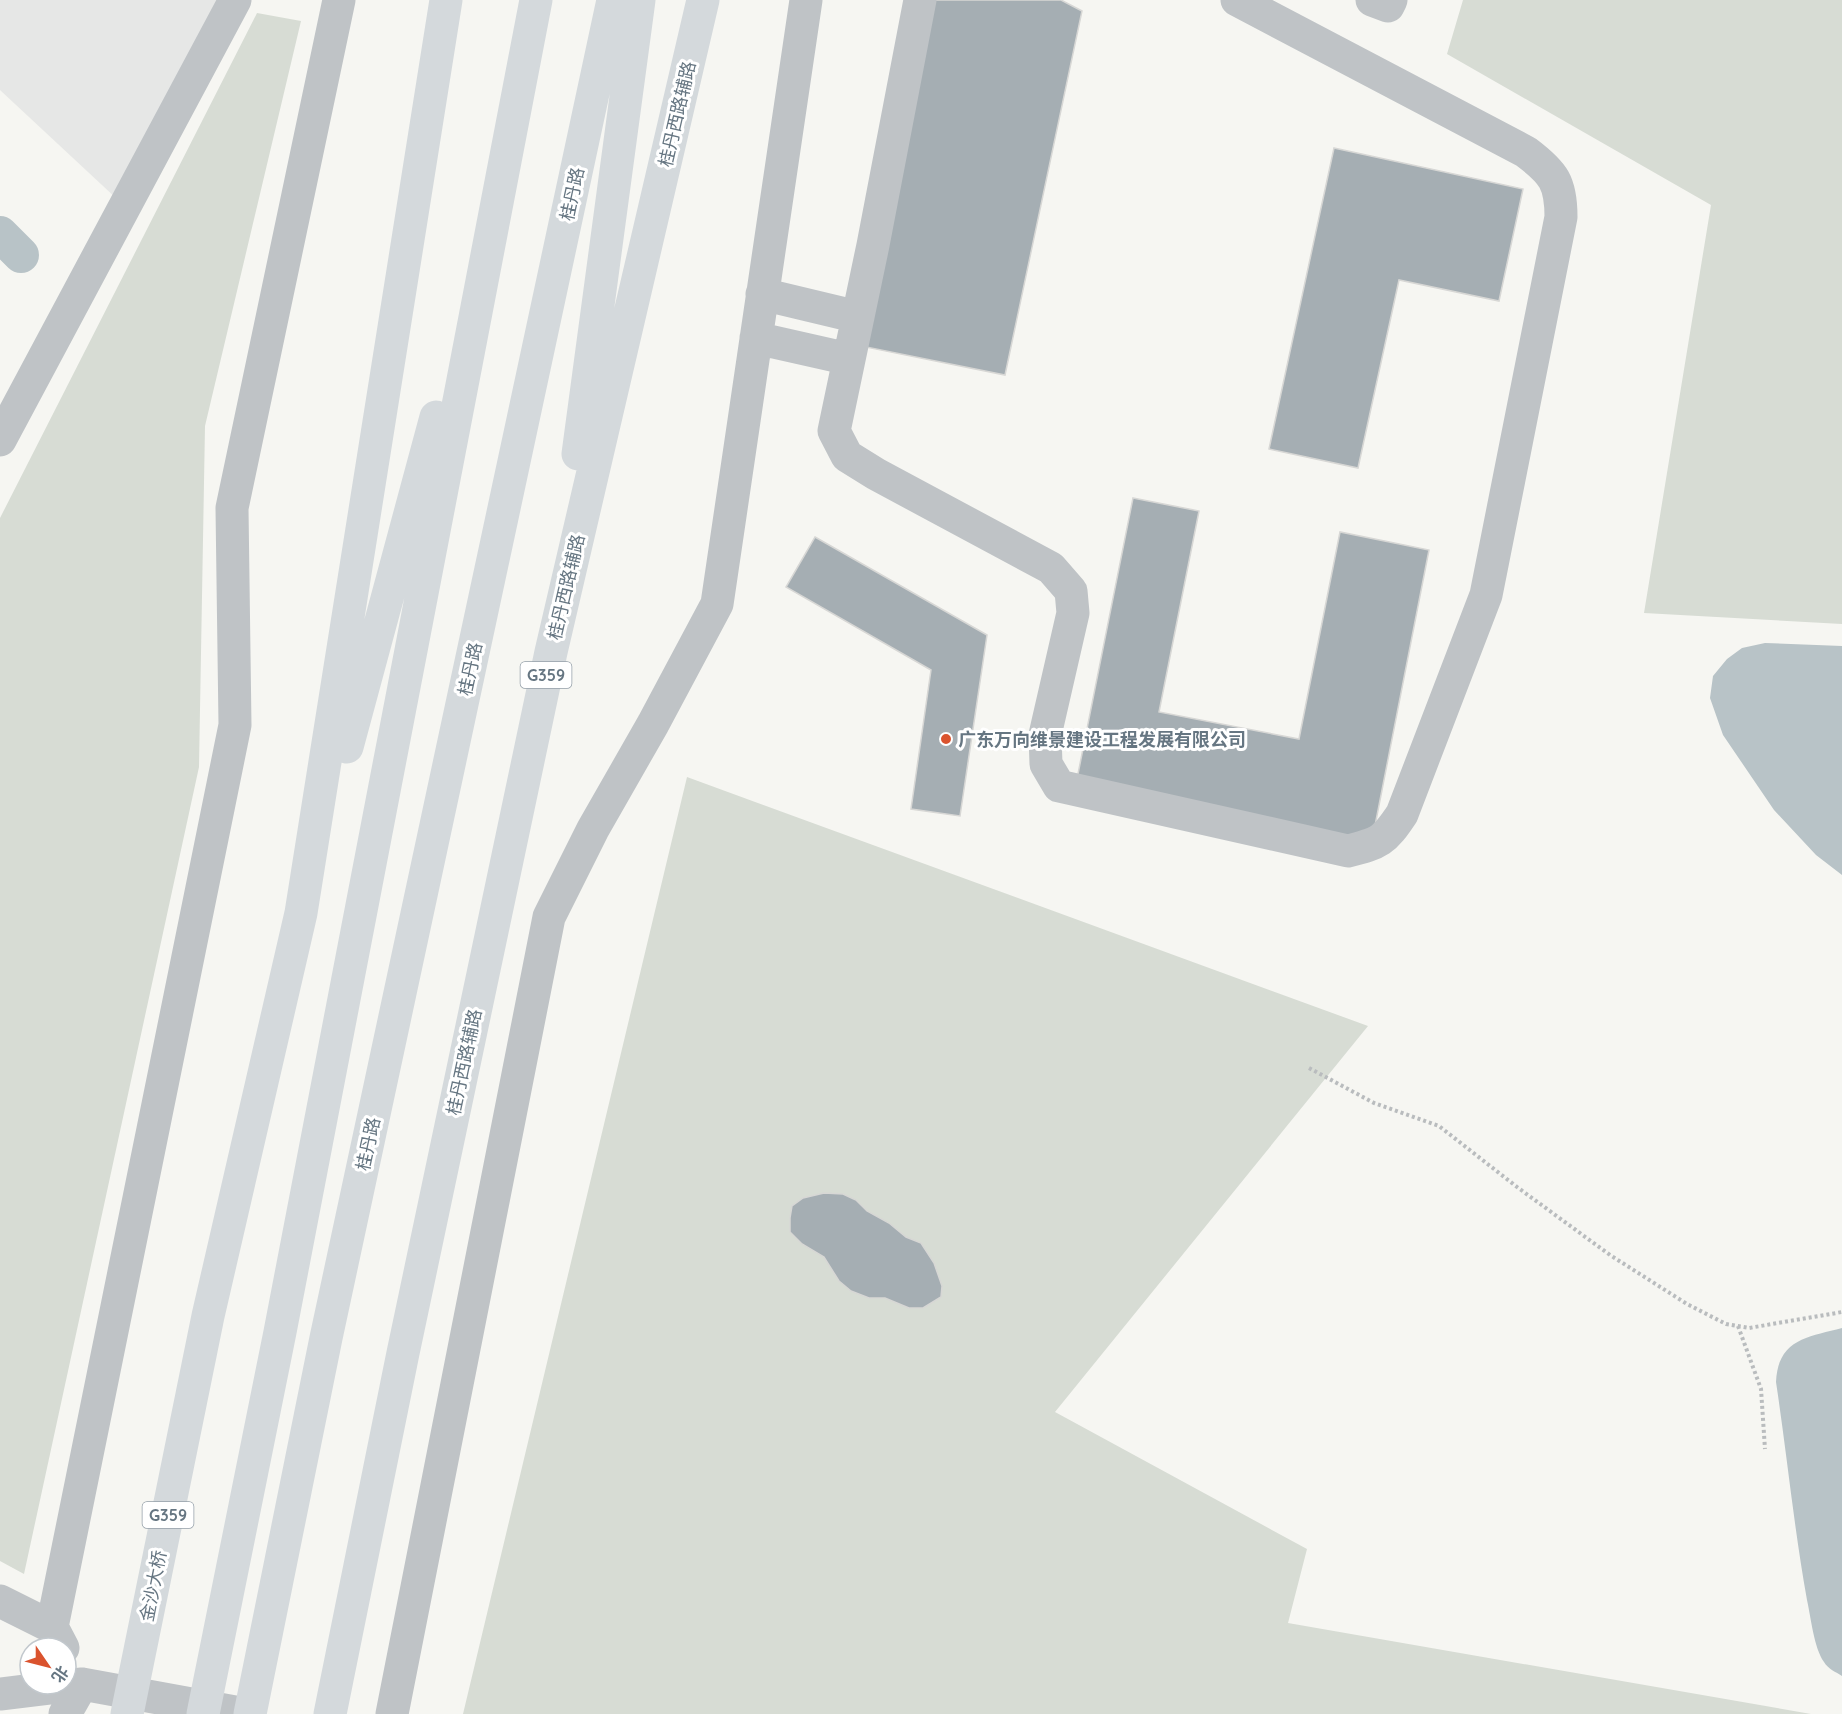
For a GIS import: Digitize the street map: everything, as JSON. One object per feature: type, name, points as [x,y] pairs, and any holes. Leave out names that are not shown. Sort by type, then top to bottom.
[{"type":"highway","name":"G359","points":[[302,913],[446,0]]},
{"type":"highway","points":[[203,1714],[280,1332],[536,0]]},
{"type":"highway","name":"桂丹路","points":[[248,1714],[326,1338],[613,0]]},
{"type":"highway","points":[[551,652],[639,0]]},
{"type":"highway","name":"桂丹西路辅路","points":[[330,1714],[403,1353],[551,652],[703,0]]},
{"type":"highway","points":[[302,913],[505,160]]},
{"type":"highway","name":"金沙大桥","points":[[128,1714],[208,1316],[302,913]]},
{"type":"street","points":[[0,440],[236,0]]},
{"type":"street","points":[[61,1636],[235,725],[231,508],[339,0]]},
{"type":"street","points":[[392,1714],[549,917],[593,829],[653,724],[717,604],[806,0]]},
{"type":"street","points":[[920,0],[834,431],[847,456],[876,474],[1051,568],[1071,591],[1073,613],[1045,735],[1046,764],[1059,786],[1348,850],[1375,845],[1390,832],[1402,814],[1486,595],[1561,217],[1561,197],[1556,181],[1543,165],[1526,152],[1237,0]]},
{"type":"street","points":[[1371,0],[1388,6],[1391,0]]},
{"type":"street","points":[[762,294],[858,317]]},
{"type":"street","points":[[756,338],[849,359]]},
{"type":"street","points":[[0,1601],[50,1636]]},
{"type":"street","points":[[78,1677],[82,1684]]},
{"type":"street","points":[[65,1714],[82,1684]]},
{"type":"street","points":[[0,1694],[82,1684],[248,1714]]},
{"type":"path","points":[[1309,1068],[1374,1103],[1439,1126],[1610,1255],[1687,1304],[1726,1324],[1749,1328],[1842,1312]]},
{"type":"path","points":[[1738,1326],[1761,1389],[1765,1449]]},
{"type":"shaded area","points":[[0,0],[241,0],[117,199],[0,90]]},
{"type":"shaded area","points":[[1463,0],[1842,0],[1842,624],[1644,613],[1711,205],[1447,54]]},
{"type":"shaded area","points":[[257,13],[301,21],[205,426],[199,767],[24,1574],[0,1561],[0,518]]},
{"type":"shaded area","points":[[1765,643],[1842,646],[1842,875],[1816,855],[1774,810],[1723,735],[1710,698],[1713,676],[1727,659],[1742,648]]},
{"type":"shaded area","points":[[687,777],[1368,1026],[1055,1412],[1307,1549],[1288,1623],[1811,1714],[463,1714]]},
{"type":"shaded area","points":[[1842,1328],[1842,1676],[1824,1662],[1813,1632],[1798,1546],[1776,1382],[1782,1357],[1789,1348],[1807,1338]]},
{"type":"building","points":[[934,0],[1061,0],[1082,11],[1005,375],[866,347]]},
{"type":"building","points":[[1334,148],[1523,189],[1499,301],[1399,280],[1358,468],[1269,449]]},
{"type":"building","points":[[1133,498],[1199,511],[1159,712],[1299,739],[1340,532],[1429,550],[1372,841],[1076,784]]},
{"type":"building","name":"广东万向维景建设工程发展有限公司","points":[[815,537],[987,635],[960,816],[911,809],[931,670],[786,587]]},
{"type":"building","points":[[824,1193],[843,1194],[856,1200],[867,1211],[889,1223],[906,1237],[921,1243],[934,1263],[942,1286],[941,1297],[923,1308],[909,1308],[885,1298],[869,1298],[851,1291],[839,1281],[824,1257],[802,1244],[790,1232],[792,1206],[803,1198]]},
{"type":"waterway","points":[[0,234],[21,255]]},
{"type":"place","name":"广东万向维景建设工程发展有限公司","points":[[946,739]]}]
